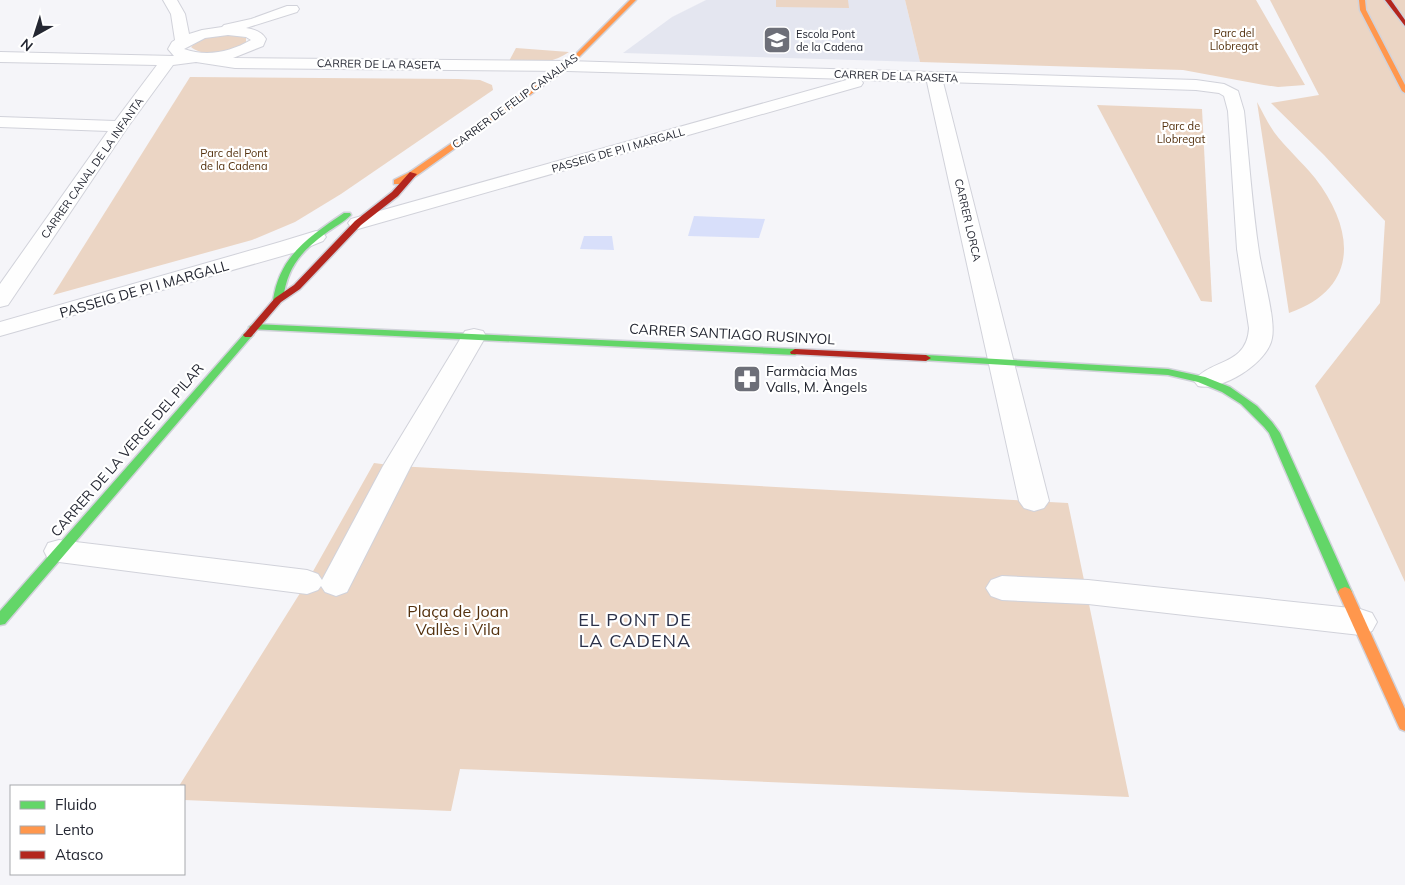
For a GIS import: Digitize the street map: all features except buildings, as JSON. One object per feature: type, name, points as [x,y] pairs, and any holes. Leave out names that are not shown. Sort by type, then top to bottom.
[{"type":"main road","name":"CARRER DE FELIP CANALIAS","points":[[375,195],[413,174],[567,66],[633,0]]},
{"type":"main road","points":[[1362,0],[1363,10],[1405,92]]},
{"type":"main road","points":[[1388,0],[1405,24]]},
{"type":"main road","name":"CARRER DE FELIP CANALIAS","points":[[302,244],[356,217],[395,194],[413,174]]},
{"type":"main road","name":"CARRER DE LA VERGE DEL PILAR","points":[[0,620],[254,327],[278,300],[297,288],[356,217]]},
{"type":"main road","points":[[278,300],[277,288],[282,276],[290,258],[302,244],[312,252],[301,265],[301,273],[304,279]]},
{"type":"main road","name":"CARRER SANTIAGO RUSINYOL","points":[[254,327],[474,336],[1168,372],[1207,381],[1249,406],[1263,417],[1274,433],[1405,725]]},
{"type":"street","points":[[170,0],[178,14],[183,41]]},
{"type":"street","points":[[199,57],[178,52],[176,49],[177,45],[183,41],[255,22],[296,5]]},
{"type":"street","points":[[0,57],[168,61],[233,54],[258,41],[287,16],[296,5]]},
{"type":"street","points":[[215,32],[250,33],[258,41]]},
{"type":"street","points":[[258,41],[250,54],[258,59],[269,62]]},
{"type":"street","name":"CARRER DE LA RASETA","points":[[199,57],[235,63],[489,66],[543,71],[567,66],[878,77],[1196,85],[1224,89],[1232,94],[1236,111],[1251,274],[1261,334],[1258,346],[1249,356],[1236,366],[1207,381]]},
{"type":"street","name":"CARRER CANAL DE LA INFANTA","points":[[0,300],[120,126],[168,61]]},
{"type":"street","name":"CARRER DE LA RASETA","points":[[489,66],[507,69],[526,76],[532,80],[532,90]]},
{"type":"street","name":"PASSEIG DE PI I MARGALL","points":[[356,217],[878,77]]},
{"type":"street","name":"CARRER LORCA","points":[[934,78],[1034,501]]},
{"type":"street","points":[[0,122],[120,126]]},
{"type":"street","name":"PASSEIG DE PI I MARGALL","points":[[0,329],[302,244]]},
{"type":"street","points":[[59,551],[322,583],[397,466],[474,336]]},
{"type":"street","points":[[1002,588],[1088,592],[1360,622]]},
{"type":"shaded area","name":"Escola Pont de la Cadena","points":[[706,0],[905,0],[920,62],[623,53],[672,17]]},
{"type":"green space","points":[[776,0],[848,0],[849,8],[776,7]]},
{"type":"green space","name":"Parc del Llobregat","points":[[905,0],[1256,0],[1305,85],[1278,87],[1183,70],[920,62]]},
{"type":"green space","points":[[1270,0],[1405,0],[1405,582],[1315,386],[1380,303],[1385,221],[1324,155],[1271,103],[1319,95]]},
{"type":"green space","points":[[230,34],[246,38],[246,43],[227,51],[211,53],[197,51],[191,47],[202,38]]},
{"type":"green space","points":[[516,48],[569,52],[547,61],[508,63]]},
{"type":"green space","name":"Parc del Pont de la Cadena","points":[[190,77],[458,79],[480,80],[492,85],[493,90],[341,194],[295,222],[252,240],[53,295]]},
{"type":"green space","points":[[1257,102],[1274,132],[1315,178],[1328,198],[1338,218],[1343,237],[1344,256],[1339,273],[1329,289],[1312,302],[1289,313]]},
{"type":"green space","name":"Parc de Llobregat","points":[[1097,105],[1202,109],[1212,302],[1201,301]]},
{"type":"green space","name":"Plaça de Joan Vallès i Vila","points":[[374,463],[397,466],[1068,503],[1129,797],[460,769],[451,811],[185,800],[185,785],[180,785],[307,582]]},
{"type":"water","points":[[694,216],[765,219],[759,238],[688,236]]},
{"type":"water","points":[[584,236],[612,236],[614,250],[580,249]]},
{"type":"traffic: fast","points":[[278,300],[280,285],[285,271],[292,260],[311,240],[347,215]]},
{"type":"traffic: fast","points":[[254,327],[795,352]]},
{"type":"traffic: fast","points":[[0,620],[248,335]]},
{"type":"traffic: fast","points":[[926,358],[1168,372],[1216,385],[1235,395],[1261,416],[1274,433],[1345,592]]},
{"type":"traffic: slow","points":[[397,182],[413,174],[567,66],[633,0]]},
{"type":"traffic: slow","points":[[1362,0],[1363,10],[1405,91]]},
{"type":"traffic: slow","points":[[1345,592],[1405,725]]},
{"type":"traffic: jam","points":[[1388,0],[1405,24]]},
{"type":"traffic: jam","points":[[248,335],[278,300],[297,287],[358,223],[395,194],[413,174]]},
{"type":"traffic: jam","points":[[795,352],[926,358]]},
{"type":"place","name":"Escola Pont de la Cadena","points":[[777,40]]},
{"type":"place","name":"Farmàcia Mas Valls, M. Àngels","points":[[747,379]]},
{"type":"district","name":"EL PONT DE LA CADENA","points":[[635,629]]}]
